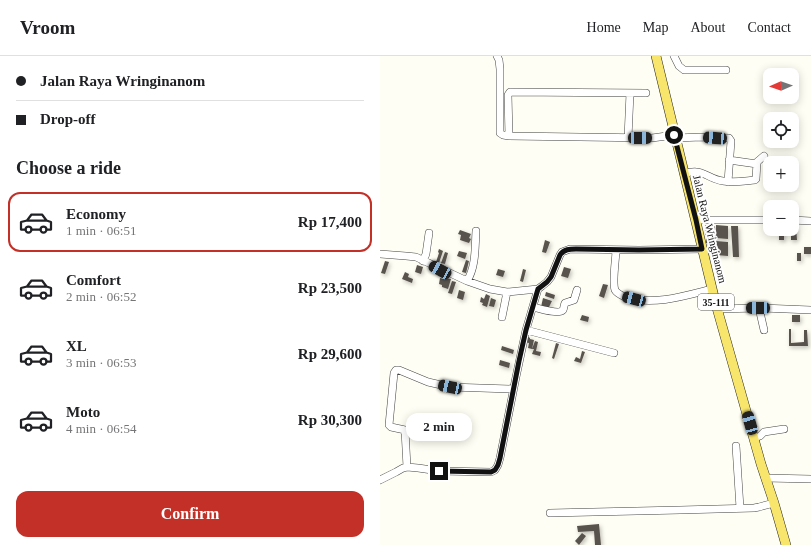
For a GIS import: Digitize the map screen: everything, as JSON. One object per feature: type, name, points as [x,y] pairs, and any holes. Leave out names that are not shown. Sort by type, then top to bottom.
[{"type":"main road","name":"Jalan Raya Wringinanom","points":[[656,56],[671,136],[684,174],[717,309],[766,478],[770,504],[786,545]]},
{"type":"street","points":[[497,56],[500,69],[500,133],[503,135],[628,138],[656,138],[671,136],[729,138],[731,141],[728,182]]},
{"type":"street","points":[[674,56],[679,66],[684,70],[726,70]]},
{"type":"street","points":[[509,136],[508,95],[510,92],[646,93]]},
{"type":"street","points":[[628,138],[630,93]]},
{"type":"street","points":[[684,174],[697,171],[728,182],[755,180],[756,164],[763,157]]},
{"type":"street","points":[[729,160],[756,164]]},
{"type":"street","points":[[696,220],[763,220]]},
{"type":"street","points":[[799,220],[811,221]]},
{"type":"street","points":[[466,281],[470,276],[474,257],[476,231]]},
{"type":"street","points":[[423,260],[426,254],[429,233]]},
{"type":"street","points":[[380,254],[416,257],[440,270],[466,281],[490,289],[507,292],[538,289],[551,277],[560,255],[566,250],[702,249]]},
{"type":"street","points":[[616,250],[614,284],[615,290],[622,296],[651,301],[665,300],[712,289]]},
{"type":"street","points":[[380,480],[407,467],[457,472],[491,472],[495,470],[500,458],[526,330],[538,289]]},
{"type":"street","points":[[533,307],[560,312],[565,303],[574,300],[577,290]]},
{"type":"street","points":[[502,317],[507,292]]},
{"type":"street","points":[[758,308],[764,330]]},
{"type":"street","points":[[717,309],[758,308],[811,310]]},
{"type":"street","points":[[526,330],[614,353]]},
{"type":"street","points":[[407,467],[405,430],[389,425],[394,373],[396,370],[428,382],[450,387],[513,389]]},
{"type":"street","points":[[754,438],[760,436],[764,432],[784,429]]},
{"type":"street","points":[[736,446],[740,508]]},
{"type":"street","points":[[766,478],[811,479]]},
{"type":"street","points":[[550,513],[740,508],[759,507],[770,504]]},
{"type":"building","points":[[705,225],[715,226],[715,255],[710,255],[710,250],[708,250],[706,238],[708,238],[708,235],[705,235]]},
{"type":"building","points":[[716,225],[728,226],[728,239],[716,238]]},
{"type":"building","points":[[731,226],[738,226],[739,257],[733,257]]},
{"type":"building","points":[[460,230],[471,234],[469,243],[460,240],[461,235],[458,234]]},
{"type":"building","points":[[779,236],[784,236],[784,240],[779,240]]},
{"type":"building","points":[[791,236],[797,236],[797,240],[791,240]]},
{"type":"building","points":[[545,240],[550,242],[546,253],[542,252]]},
{"type":"building","points":[[716,241],[728,242],[728,256],[716,255]]},
{"type":"building","points":[[804,247],[811,247],[811,254],[804,254]]},
{"type":"building","points":[[439,249],[443,251],[439,263],[436,262]]},
{"type":"building","points":[[459,251],[467,253],[465,259],[457,256]]},
{"type":"building","points":[[445,252],[448,253],[445,264],[441,263]]},
{"type":"building","points":[[797,253],[801,253],[801,261],[797,261]]},
{"type":"building","points":[[466,260],[469,261],[466,273],[462,272]]},
{"type":"building","points":[[385,261],[389,262],[385,274],[381,273]]},
{"type":"building","points":[[417,265],[423,267],[421,274],[415,272]]},
{"type":"building","points":[[564,267],[571,269],[568,278],[561,276]]},
{"type":"building","points":[[498,269],[505,271],[503,277],[496,275]]},
{"type":"building","points":[[523,269],[526,270],[523,282],[520,281]]},
{"type":"building","points":[[405,272],[409,274],[408,277],[413,279],[412,283],[402,279]]},
{"type":"building","points":[[440,278],[451,279],[448,289],[439,284]]},
{"type":"building","points":[[452,281],[456,282],[452,294],[448,293]]},
{"type":"building","points":[[603,284],[608,285],[604,298],[599,296]]},
{"type":"building","points":[[459,290],[465,292],[463,300],[457,298]]},
{"type":"building","points":[[546,292],[555,295],[554,299],[545,296]]},
{"type":"building","points":[[486,294],[490,296],[487,307],[482,305],[483,303],[480,302],[481,297],[484,299]]},
{"type":"building","points":[[491,298],[496,300],[494,307],[489,306]]},
{"type":"building","points":[[543,298],[552,301],[548,309],[541,307]]},
{"type":"building","points":[[582,315],[589,317],[588,322],[580,320]]},
{"type":"building","points":[[792,315],[800,315],[800,322],[792,322]]},
{"type":"building","points":[[789,329],[791,329],[791,343],[804,342],[804,330],[807,330],[808,346],[789,346]]},
{"type":"building","points":[[527,336],[534,340],[532,349],[528,348],[529,343],[525,342]]},
{"type":"building","points":[[535,341],[538,342],[536,351],[541,352],[540,356],[532,354]]},
{"type":"building","points":[[556,343],[559,344],[554,359],[552,358]]},
{"type":"building","points":[[502,346],[514,350],[513,354],[501,350]]},
{"type":"building","points":[[582,351],[585,352],[581,363],[574,361],[576,357],[580,359]]},
{"type":"building","points":[[500,360],[510,363],[509,368],[499,365]]},
{"type":"building","points":[[599,524],[601,545],[595,545],[594,531],[578,532],[577,526]]},
{"type":"building","points":[[582,533],[586,536],[579,545],[575,541]]},
{"type":"route","points":[[439,471],[491,472],[495,470],[498,465],[526,330],[538,289],[551,277],[562,252],[570,249],[702,249],[674,135]]}]
